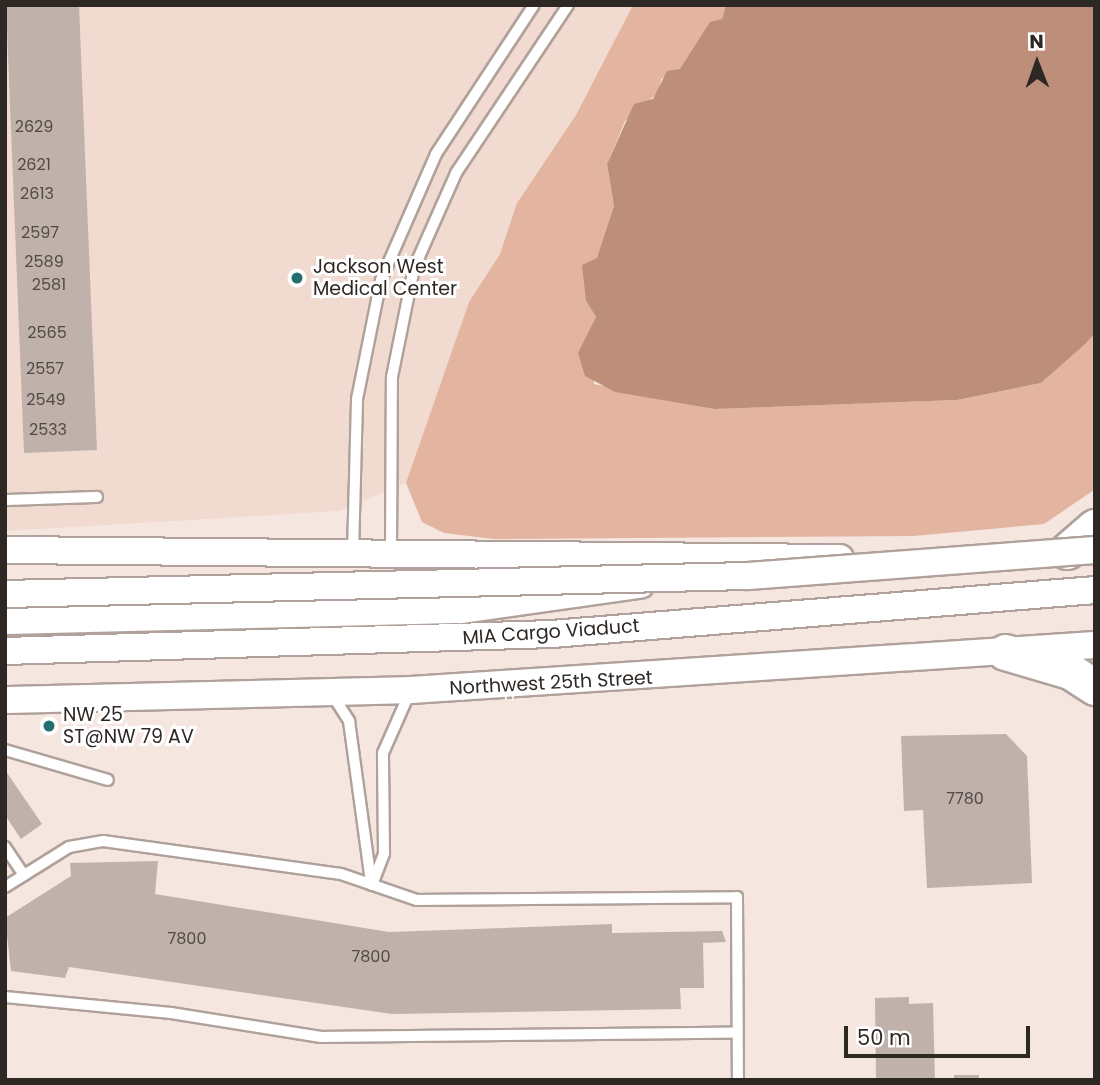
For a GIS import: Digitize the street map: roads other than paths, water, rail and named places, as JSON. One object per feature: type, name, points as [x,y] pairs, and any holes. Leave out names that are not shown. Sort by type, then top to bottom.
[{"type":"highway","points":[[1085,551],[1095,527]]},
{"type":"highway","points":[[1005,652],[1070,671],[1095,687]]},
{"type":"main road","points":[[5,550],[711,560],[1085,551]]},
{"type":"main road","points":[[5,594],[748,576],[1085,551]]},
{"type":"main road","points":[[5,621],[482,609],[604,593],[711,560]]},
{"type":"main road","name":"MIA Cargo Viaduct","points":[[5,651],[552,634],[1095,590]]},
{"type":"main road","name":"Northwest 25th Street","points":[[5,700],[411,690],[1095,645]]},
{"type":"lane","points":[[352,556],[357,399],[381,281],[436,154],[534,5]]},
{"type":"lane","points":[[391,556],[392,377],[414,268],[456,173],[568,5]]},
{"type":"lane","points":[[5,500],[97,498]]},
{"type":"lane","points":[[372,885],[384,853],[383,753],[411,690]]},
{"type":"lane","points":[[330,693],[349,721],[372,885]]},
{"type":"lane","points":[[5,750],[108,780]]},
{"type":"lane","points":[[5,887],[69,847],[103,841],[341,874],[418,900],[737,897],[738,1080]]},
{"type":"lane","points":[[5,847],[23,875]]},
{"type":"lane","points":[[5,997],[172,1013],[321,1037],[737,1033]]},
{"type":"place","name":"Jackson West Medical Center","points":[[297,278]]},
{"type":"place","name":"NW 25 ST@NW 79 AV","points":[[49,726]]}]
